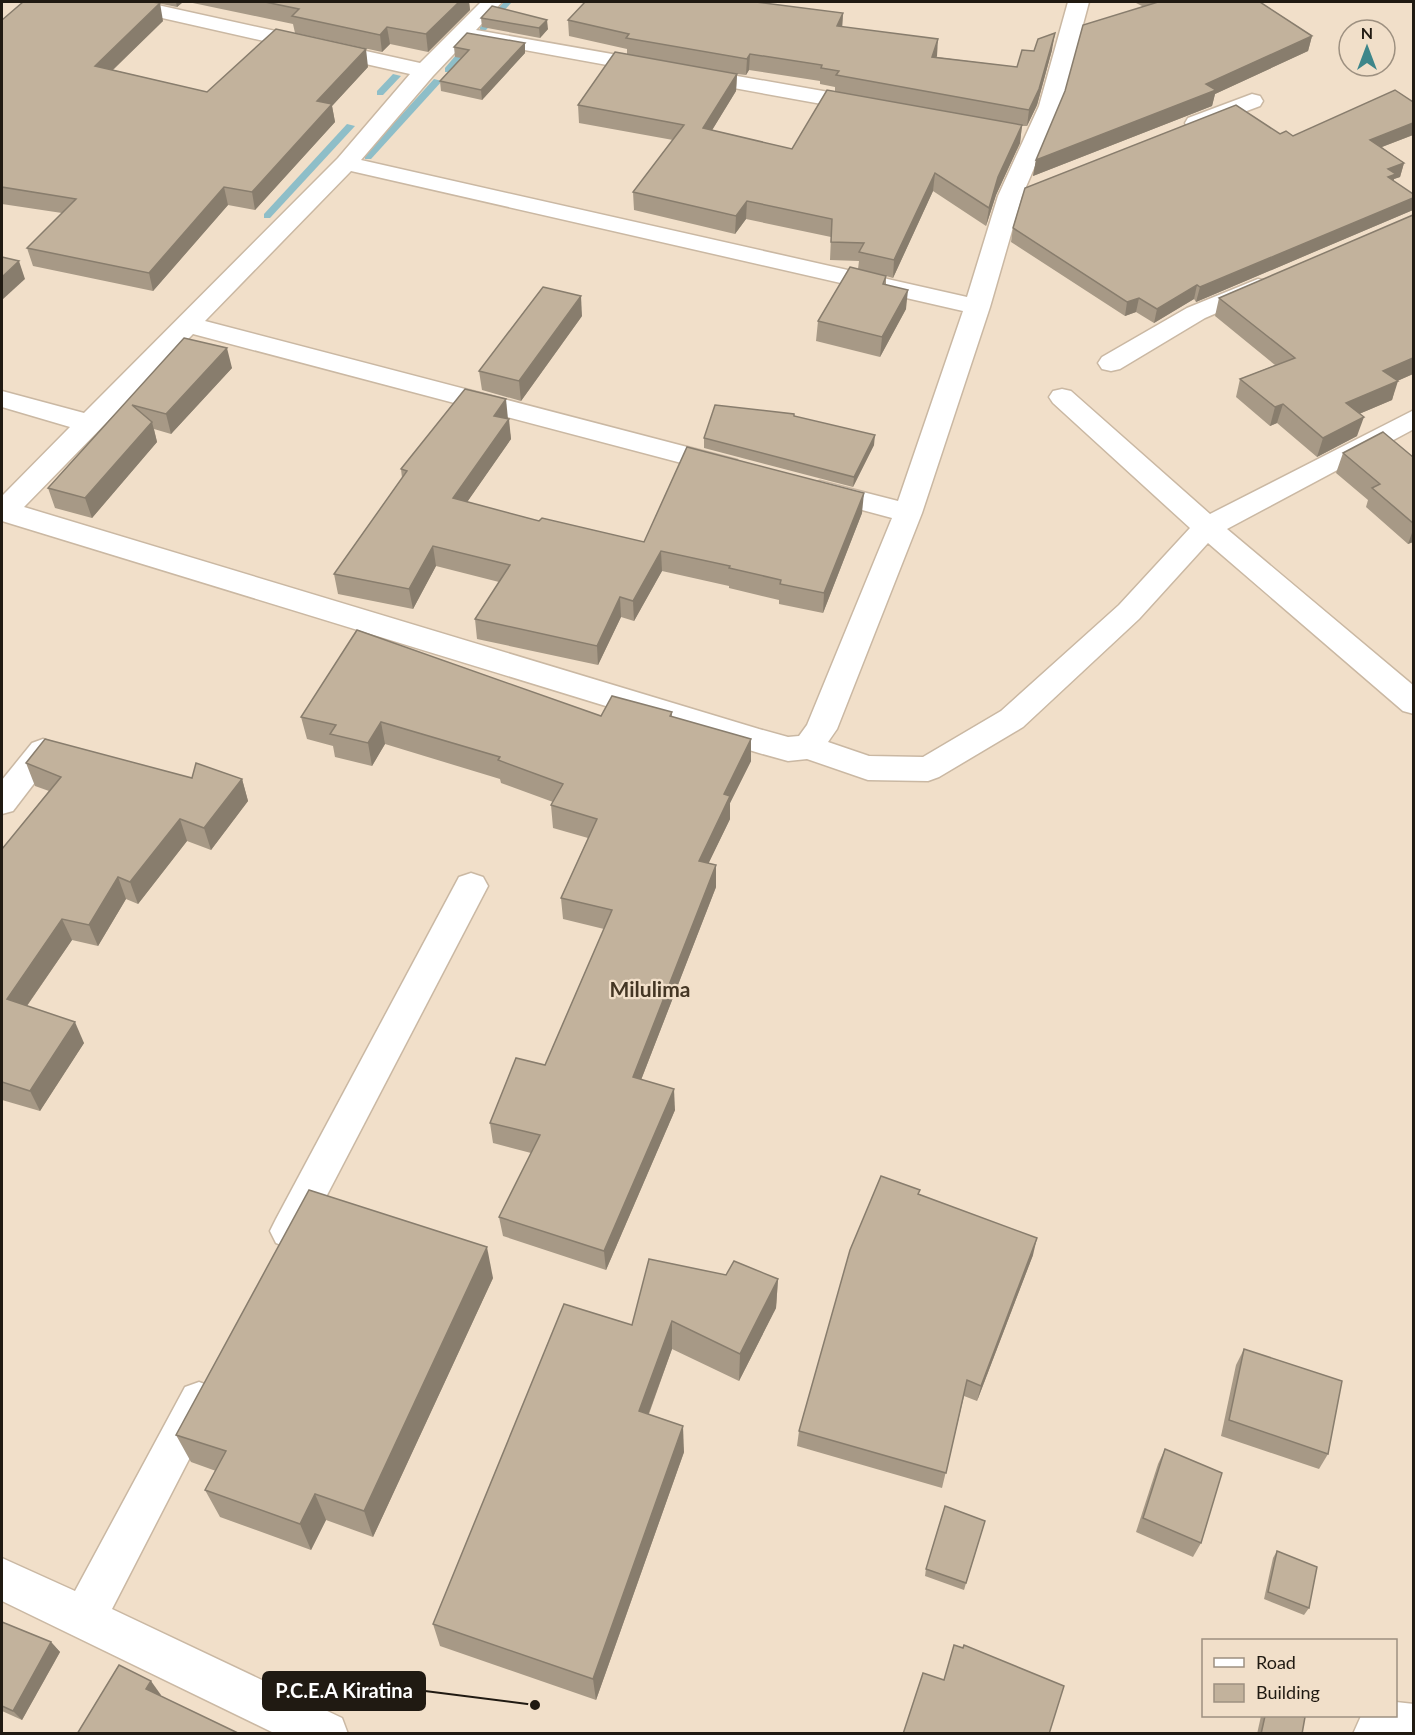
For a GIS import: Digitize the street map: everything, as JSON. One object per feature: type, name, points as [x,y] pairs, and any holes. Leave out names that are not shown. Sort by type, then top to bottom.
[{"type":"street","points":[[118,2],[424,72]]},
{"type":"street","points":[[492,2],[424,72],[346,164],[2,511],[759,741],[788,749],[808,747],[868,768],[928,769],[1012,719],[1129,612],[1207,527],[1413,418]]},
{"type":"street","points":[[808,747],[821,729],[837,683],[908,513],[977,307],[1010,196],[1025,135],[1050,106],[1078,2]]},
{"type":"street","points":[[462,33],[888,109]]},
{"type":"street","points":[[1175,132],[1252,101]]},
{"type":"street","points":[[346,164],[977,307]]},
{"type":"street","points":[[1010,196],[1043,183]]},
{"type":"street","points":[[1112,363],[1196,313],[1283,275]]},
{"type":"street","points":[[186,324],[747,471]]},
{"type":"street","points":[[1062,397],[1207,527],[1413,704]]},
{"type":"street","points":[[2,399],[88,423]]},
{"type":"street","points":[[793,483],[908,513]]},
{"type":"street","points":[[2,802],[43,751]]},
{"type":"street","points":[[275,1257],[471,886]]},
{"type":"street","points":[[85,1617],[214,1373]]},
{"type":"street","points":[[2,1579],[326,1734]]},
{"type":"street","points":[[1375,1734],[1384,1723],[1413,1726]]},
{"type":"building","points":[[23,2],[160,3],[95,66],[207,92],[276,29],[366,49],[317,101],[332,104],[252,192],[224,187],[149,273],[27,248],[76,199],[2,187],[2,20]]},
{"type":"building","points":[[265,2],[459,2],[426,34],[387,27],[380,35],[292,16],[299,9]]},
{"type":"building","points":[[585,2],[756,2],[843,13],[837,26],[938,39],[932,57],[1017,67],[1022,50],[1034,51],[1038,39],[1055,33],[1039,89],[1029,110],[836,75],[839,71],[821,68],[822,65],[750,54],[747,59],[626,38],[629,34],[568,20]]},
{"type":"building","points":[[1158,2],[1260,2],[1312,36],[1206,84],[1216,90],[1036,160],[1065,91],[1083,25]]},
{"type":"building","points":[[492,6],[547,20],[539,28],[481,18]]},
{"type":"building","points":[[467,33],[525,43],[481,90],[440,81],[469,50],[454,47]]},
{"type":"building","points":[[615,52],[737,74],[703,128],[792,149],[827,90],[1022,125],[998,177],[989,208],[935,173],[894,260],[859,252],[864,243],[831,242],[832,219],[747,201],[736,216],[633,192],[684,125],[578,105]]},
{"type":"building","points":[[1395,90],[1413,102],[1413,123],[1370,140],[1404,163],[1388,169],[1396,174],[1388,177],[1413,194],[1413,198],[1200,287],[1197,285],[1157,309],[1139,298],[1127,302],[1013,228],[1025,188],[1236,105],[1280,134],[1286,131],[1293,136]]},
{"type":"building","points":[[1413,215],[1413,358],[1383,371],[1398,381],[1346,403],[1364,417],[1323,438],[1283,404],[1275,407],[1240,379],[1295,358],[1219,298]]},
{"type":"building","points":[[2,257],[19,261],[2,277]]},
{"type":"building","points":[[850,267],[886,276],[883,284],[908,290],[882,337],[818,321]]},
{"type":"building","points":[[543,287],[581,296],[519,381],[479,371]]},
{"type":"building","points":[[184,338],[227,348],[166,414],[132,405],[152,422],[85,498],[48,488]]},
{"type":"building","points":[[465,389],[506,399],[494,416],[509,419],[453,498],[539,521],[542,518],[644,542],[687,447],[864,493],[824,593],[780,584],[781,580],[729,568],[730,566],[661,551],[633,601],[620,597],[597,646],[475,619],[510,565],[433,546],[409,589],[334,574],[407,471],[401,469]]},
{"type":"building","points":[[715,405],[794,414],[794,416],[875,435],[854,477],[704,438]]},
{"type":"building","points":[[1383,432],[1413,457],[1413,523],[1372,488],[1380,484],[1343,453]]},
{"type":"building","points":[[357,630],[601,716],[612,696],[672,712],[670,716],[751,739],[724,794],[730,796],[699,861],[716,865],[633,1077],[674,1089],[604,1251],[499,1217],[540,1135],[490,1123],[516,1058],[545,1065],[612,910],[561,898],[597,819],[551,805],[563,784],[498,760],[500,757],[381,722],[368,743],[330,734],[336,725],[301,717]]},
{"type":"building","points":[[45,739],[192,778],[196,763],[242,779],[204,828],[180,819],[130,882],[118,877],[89,925],[62,919],[7,999],[75,1022],[30,1091],[2,1082],[2,849],[61,777],[26,763]]},
{"type":"building","points":[[881,1176],[920,1190],[918,1194],[1037,1238],[981,1386],[967,1380],[946,1473],[799,1431],[850,1250]]},
{"type":"building","points":[[309,1190],[487,1247],[364,1511],[315,1494],[300,1524],[205,1490],[226,1451],[176,1435]]},
{"type":"building","points":[[649,1259],[726,1275],[734,1261],[778,1279],[740,1354],[672,1321],[639,1411],[683,1426],[593,1679],[433,1624],[564,1304],[632,1325]]},
{"type":"building","points":[[1244,1349],[1342,1381],[1328,1454],[1229,1420]]},
{"type":"building","points":[[1165,1449],[1222,1473],[1201,1543],[1143,1518]]},
{"type":"building","points":[[945,1506],[985,1521],[966,1583],[926,1569]]},
{"type":"building","points":[[1277,1551],[1317,1567],[1309,1608],[1268,1592]]},
{"type":"building","points":[[2,1622],[51,1642],[13,1711],[2,1706]]},
{"type":"building","points":[[954,1645],[963,1648],[964,1645],[1064,1686],[1049,1734],[903,1734],[923,1673],[944,1680]]},
{"type":"building","points":[[119,1665],[151,1681],[146,1689],[240,1734],[77,1734]]},
{"type":"building","points":[[1265,1717],[1305,1717],[1302,1734],[1261,1734]]},
{"type":"waterway","points":[[483,28],[508,2]]},
{"type":"waterway","points":[[448,70],[470,44]]},
{"type":"waterway","points":[[380,93],[396,76]]},
{"type":"waterway","points":[[368,157],[437,81]]},
{"type":"waterway","points":[[267,216],[350,126]]},
{"type":"place","name":"P.C.E.A Kiratina","points":[[535,1705]]},
{"type":"district","name":"Milulima","points":[[650,990]]}]
